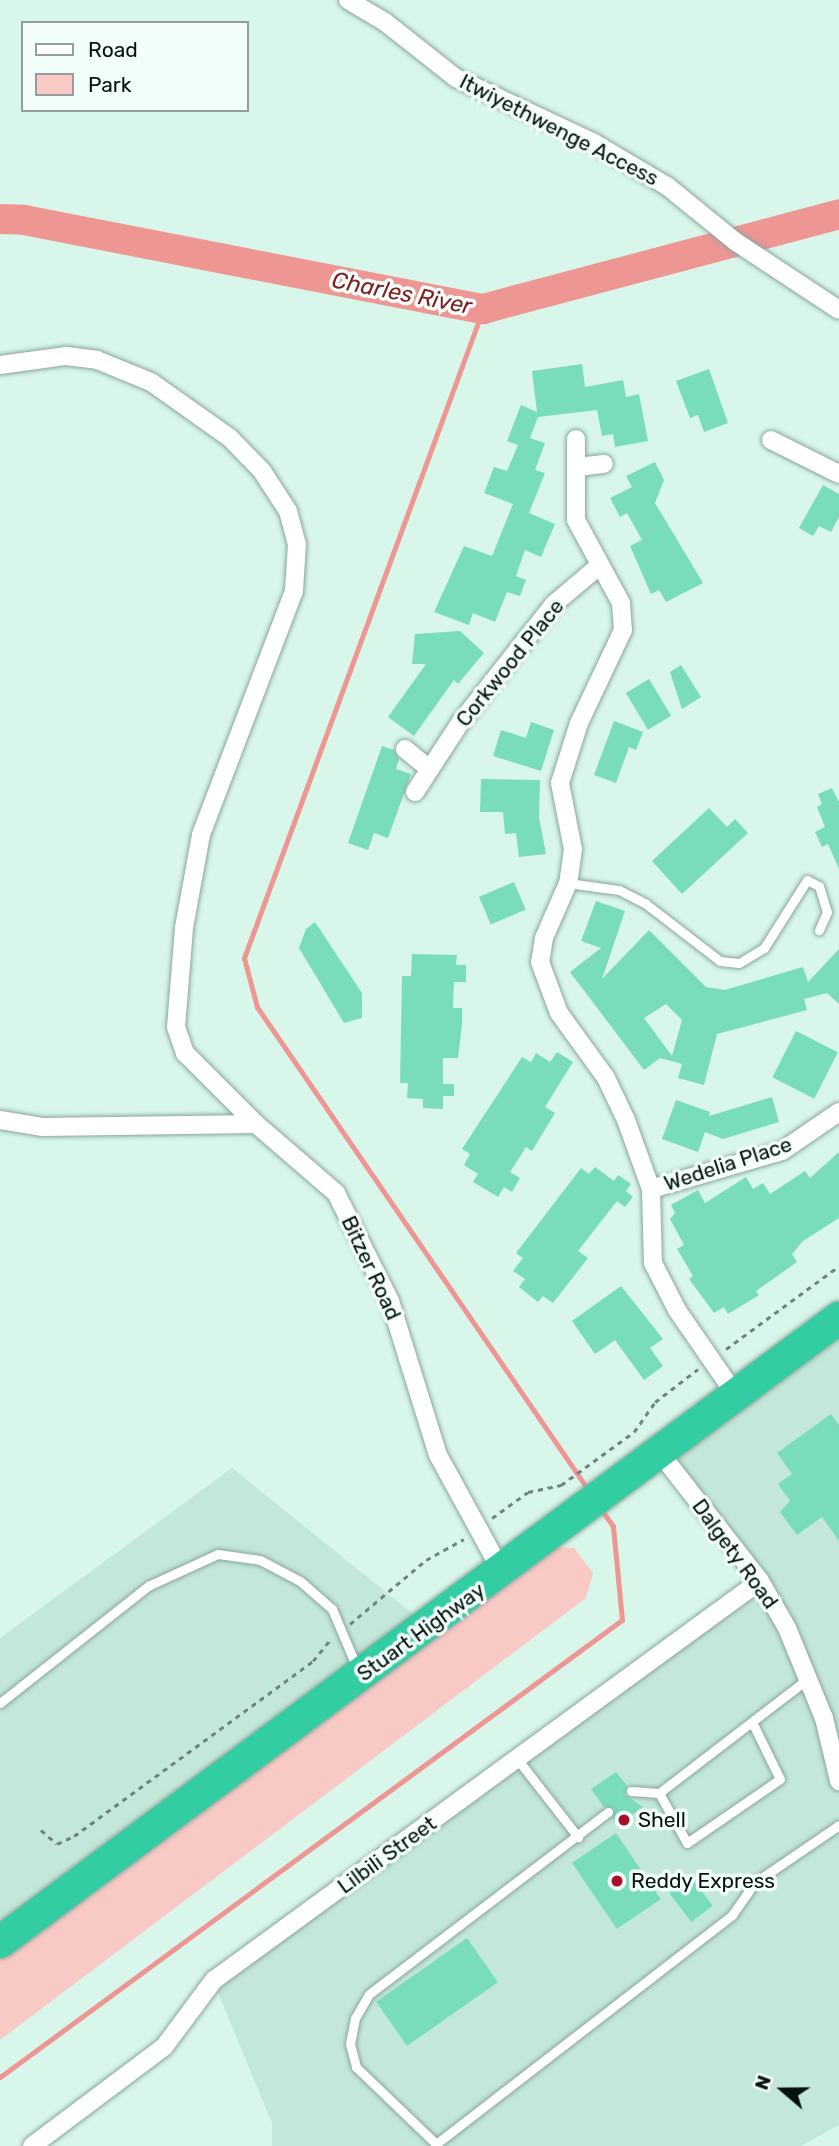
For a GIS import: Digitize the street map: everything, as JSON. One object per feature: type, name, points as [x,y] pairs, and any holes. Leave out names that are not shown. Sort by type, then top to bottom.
[{"type":"highway","name":"Stuart Highway","points":[[0,1942],[502,1572],[839,1318]]},
{"type":"street","name":"Itwiyethwenge Access","points":[[348,0],[385,22],[456,78],[594,143],[667,186],[736,242],[839,310]]},
{"type":"street","name":"Bitzer Road","points":[[0,365],[27,358],[66,356],[97,359],[150,382],[230,438],[277,493],[294,528],[298,564],[294,591],[201,835],[191,880],[175,1004],[176,1027],[185,1053],[256,1124],[336,1192],[390,1301],[438,1455],[502,1572]]},
{"type":"street","points":[[576,439],[576,520],[621,603],[623,630],[579,723],[560,783],[573,849],[568,883],[544,938],[540,962],[559,1013],[611,1088],[651,1189],[653,1264],[677,1310],[737,1397]]},
{"type":"street","points":[[771,440],[839,474]]},
{"type":"street","points":[[578,467],[604,464]]},
{"type":"street","name":"Corkwood Place","points":[[415,792],[460,723],[554,604],[599,566]]},
{"type":"street","points":[[405,749],[430,769]]},
{"type":"street","name":"Wedelia Place","points":[[651,1189],[782,1150],[839,1112]]},
{"type":"street","points":[[0,1120],[43,1127],[256,1124]]},
{"type":"street","name":"Dalgety Road","points":[[660,1454],[760,1581],[809,1678],[839,1781]]},
{"type":"street","name":"Lilbili Street","points":[[32,2146],[164,2047],[214,1980],[760,1581]]},
{"type":"lane","points":[[568,883],[619,890],[646,905],[720,961],[739,963],[764,948],[807,880],[819,886],[827,912],[819,930]]},
{"type":"lane","points":[[0,1703],[148,1586],[218,1554],[260,1560],[300,1581],[332,1609],[344,1629],[360,1676]]},
{"type":"lane","points":[[631,1791],[659,1793],[753,1724],[809,1678]]},
{"type":"lane","points":[[659,1793],[687,1843],[780,1779],[753,1724]]},
{"type":"lane","points":[[518,1760],[578,1837]]},
{"type":"lane","points":[[608,1812],[369,1994],[355,2018],[351,2044],[356,2067],[436,2144],[732,1915],[754,1882],[839,1825]]},
{"type":"path","points":[[41,1830],[57,1844],[74,1836],[313,1661],[321,1646],[426,1560],[478,1528],[528,1492],[561,1485],[634,1432],[655,1402],[839,1266]]},
{"type":"shaded area","points":[[839,1318],[839,2125],[801,2146],[272,2146],[272,2123],[214,1983],[760,1582],[660,1453]]},
{"type":"shaded area","points":[[232,1468],[428,1626],[0,1942],[0,1638]]},
{"type":"green space","points":[[537,1546],[574,1548],[593,1573],[586,1598],[0,2040],[0,1942]]},
{"type":"building","points":[[582,364],[585,387],[623,380],[626,397],[639,394],[648,441],[615,447],[613,434],[602,436],[597,410],[538,417],[530,438],[545,443],[535,470],[545,473],[529,513],[555,524],[541,557],[525,550],[516,576],[526,580],[520,596],[507,592],[495,622],[473,613],[469,625],[434,612],[464,546],[492,556],[513,504],[484,493],[494,467],[507,471],[518,445],[507,441],[521,405],[537,412],[532,371]]},
{"type":"building","points":[[709,369],[728,423],[704,432],[698,415],[690,418],[676,381]]},
{"type":"building","points":[[655,462],[664,480],[655,503],[703,583],[666,602],[659,590],[651,594],[630,546],[642,540],[627,513],[620,517],[610,498],[632,487],[626,476]]},
{"type":"building","points":[[823,485],[839,494],[839,517],[831,532],[819,526],[813,536],[799,528]]},
{"type":"building","points":[[460,631],[484,653],[458,684],[454,680],[414,736],[388,717],[426,664],[412,664],[415,634]]},
{"type":"building","points":[[681,665],[701,697],[682,709],[670,672]]},
{"type":"building","points":[[649,679],[671,716],[648,730],[626,693]]},
{"type":"building","points":[[614,721],[643,732],[636,750],[629,747],[616,783],[594,775]]},
{"type":"building","points":[[531,722],[554,730],[541,771],[493,756],[501,730],[526,738]]},
{"type":"building","points":[[382,746],[394,750],[399,759],[396,769],[411,774],[388,838],[374,833],[368,850],[348,843]]},
{"type":"building","points":[[481,779],[540,780],[539,817],[546,854],[519,857],[516,833],[505,834],[503,812],[480,812]]},
{"type":"building","points":[[832,788],[839,802],[839,869],[828,844],[822,847],[815,832],[825,827],[817,807],[822,804],[818,794]]},
{"type":"building","points":[[709,808],[727,827],[735,819],[748,833],[682,894],[652,861]]},
{"type":"building","points":[[514,882],[526,910],[491,924],[479,897]]},
{"type":"building","points":[[596,901],[625,911],[602,979],[649,930],[706,987],[725,990],[803,967],[808,982],[839,949],[839,1004],[827,993],[804,999],[807,1010],[717,1034],[704,1085],[678,1078],[682,1064],[660,1058],[644,1070],[570,972],[601,948],[581,941]],"holes":[[[666,1004],[682,1020],[672,1056],[644,1018]]]},
{"type":"building","points":[[315,922],[362,993],[362,1018],[344,1023],[299,948],[306,929]]},
{"type":"building","points":[[412,954],[457,955],[456,965],[466,965],[466,982],[454,982],[453,1008],[462,1008],[462,1025],[458,1058],[443,1058],[443,1084],[454,1084],[454,1096],[443,1096],[443,1109],[423,1108],[423,1099],[407,1098],[408,1083],[400,1083],[402,976],[411,976]]},
{"type":"building","points":[[796,1031],[838,1052],[814,1099],[772,1077]]},
{"type":"building","points":[[557,1052],[573,1062],[545,1107],[555,1113],[532,1151],[526,1147],[510,1172],[520,1178],[512,1192],[504,1187],[498,1197],[473,1182],[478,1174],[464,1165],[470,1154],[462,1149],[522,1057],[531,1062],[536,1053],[550,1062]]},
{"type":"building","points":[[772,1097],[779,1122],[723,1139],[705,1132],[698,1152],[662,1139],[676,1100],[710,1112],[709,1116]]},
{"type":"building","points":[[839,1152],[839,1218],[803,1241],[792,1254],[797,1262],[756,1291],[759,1295],[728,1314],[724,1307],[714,1313],[689,1279],[693,1276],[677,1249],[684,1245],[670,1219],[675,1213],[671,1205],[698,1190],[705,1203],[746,1177],[753,1189],[763,1183],[770,1194],[805,1171],[810,1178]]},
{"type":"building","points":[[595,1167],[614,1181],[618,1175],[631,1184],[626,1191],[633,1197],[625,1207],[617,1201],[578,1251],[588,1258],[553,1303],[543,1296],[538,1302],[519,1287],[525,1279],[513,1271],[523,1258],[516,1253],[581,1168],[589,1174]]},
{"type":"building","points":[[621,1286],[663,1339],[650,1348],[663,1366],[644,1380],[615,1340],[595,1354],[572,1321]]},
{"type":"building","points":[[831,1414],[839,1425],[839,1541],[822,1517],[797,1535],[780,1512],[790,1501],[778,1484],[792,1474],[777,1453]]},
{"type":"building","points":[[616,1772],[627,1786],[625,1795],[643,1807],[617,1826],[612,1818],[614,1808],[604,1807],[591,1789]]},
{"type":"building","name":"Reddy Express","points":[[616,1833],[661,1899],[617,1929],[572,1863]]},
{"type":"building","points":[[691,1877],[713,1906],[691,1922],[669,1893]]},
{"type":"building","points":[[467,1938],[498,1982],[407,2046],[376,2002]]},
{"type":"waterway","name":"Charles River","points":[[0,219],[24,220],[483,309],[839,214]]},
{"type":"waterway","points":[[483,309],[244,958],[257,1007],[589,1491]]},
{"type":"waterway","points":[[0,2077],[622,1620],[613,1526],[600,1508]]},
{"type":"place","name":"Shell","points":[[624,1820]]},
{"type":"place","name":"Reddy Express","points":[[617,1881]]}]
